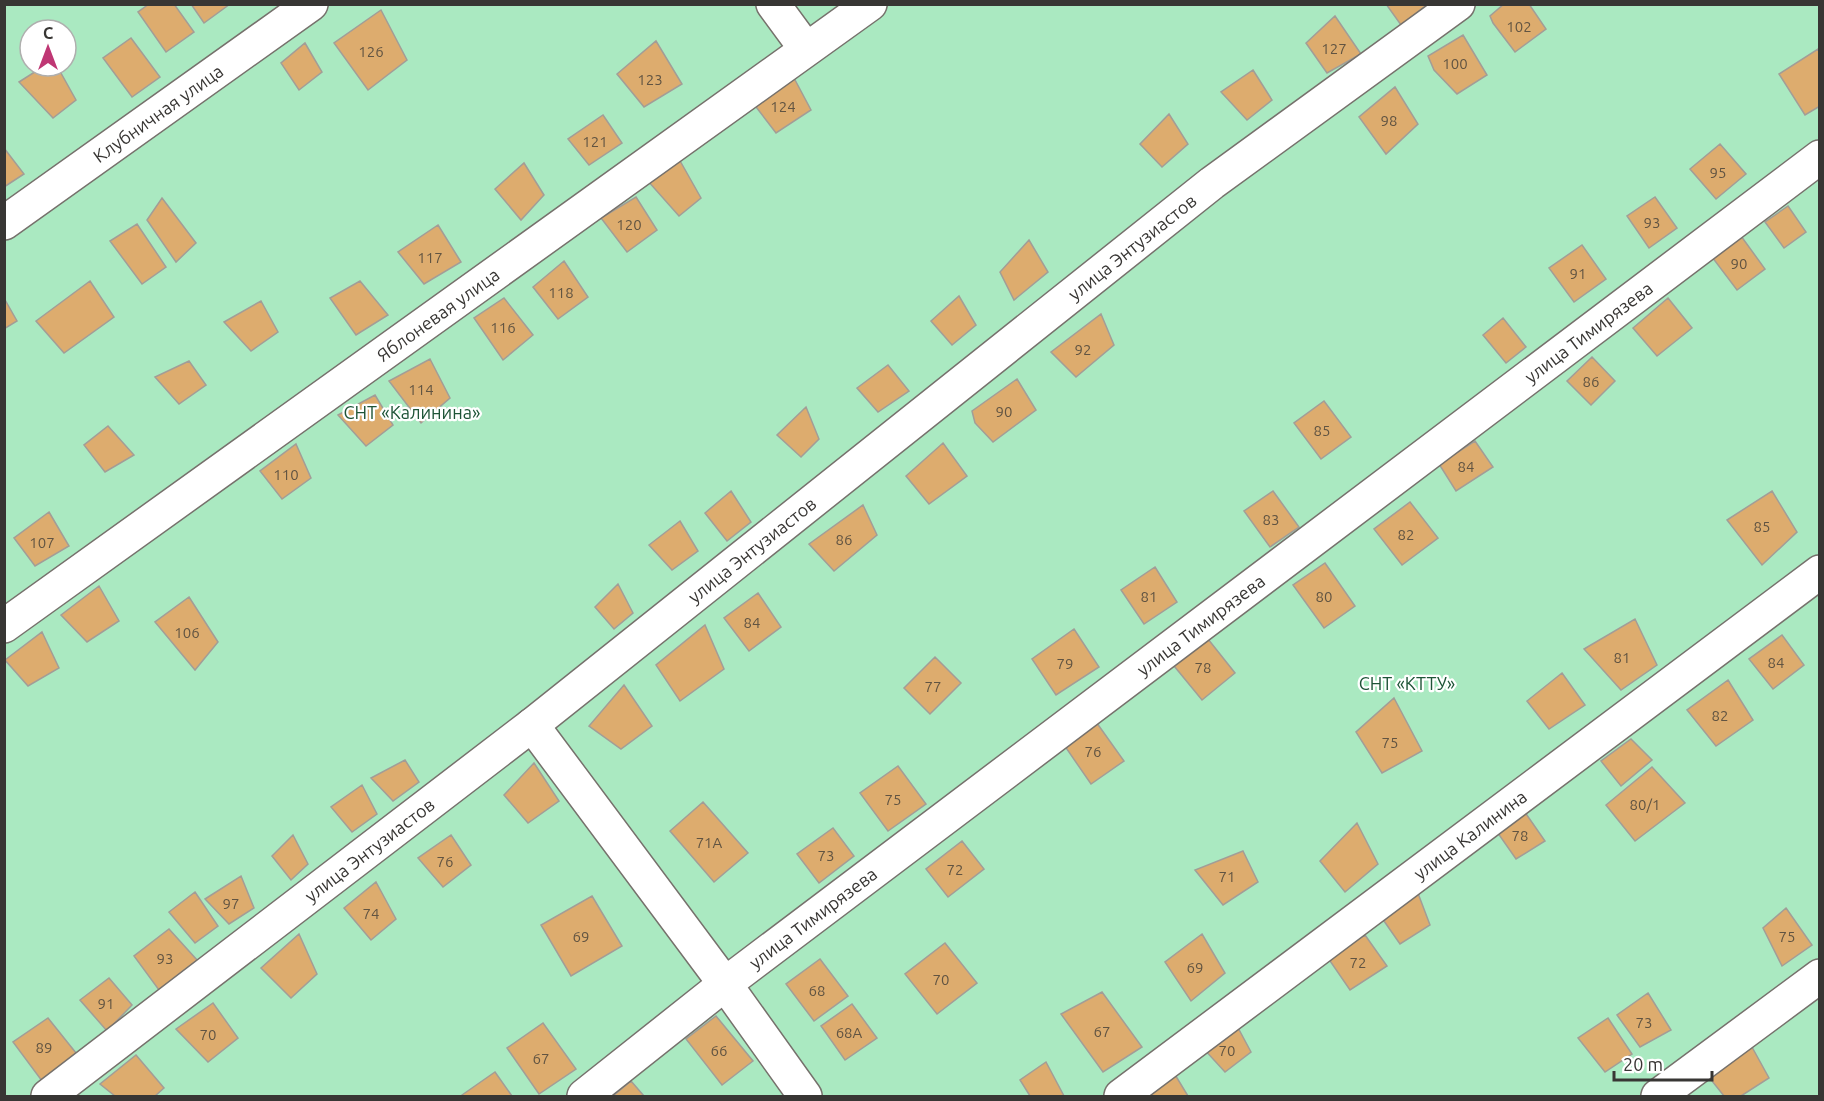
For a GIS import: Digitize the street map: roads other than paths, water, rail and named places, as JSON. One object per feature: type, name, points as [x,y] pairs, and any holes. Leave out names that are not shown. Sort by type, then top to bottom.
[{"type":"street","name":"Клубничная улица","points":[[4,223],[311,4]]},
{"type":"street","points":[[773,4],[806,49]]},
{"type":"street","name":"Яблоневая улица","points":[[4,626],[870,4]]},
{"type":"street","name":"улица Энтузиастов","points":[[48,1096],[532,724],[1212,183],[1458,4]]},
{"type":"street","name":"улица Тимирязева","points":[[584,1096],[725,984],[1820,157]]},
{"type":"street","name":"улица Калинина","points":[[1121,1096],[1820,572]]},
{"type":"street","points":[[532,724],[805,1096]]},
{"type":"street","points":[[1658,1096],[1820,976]]},
{"type":"park label","name":"СНТ «Калинина»","points":[[412,412]]},
{"type":"park label","name":"СНТ «КТТУ»","points":[[1407,683]]}]
